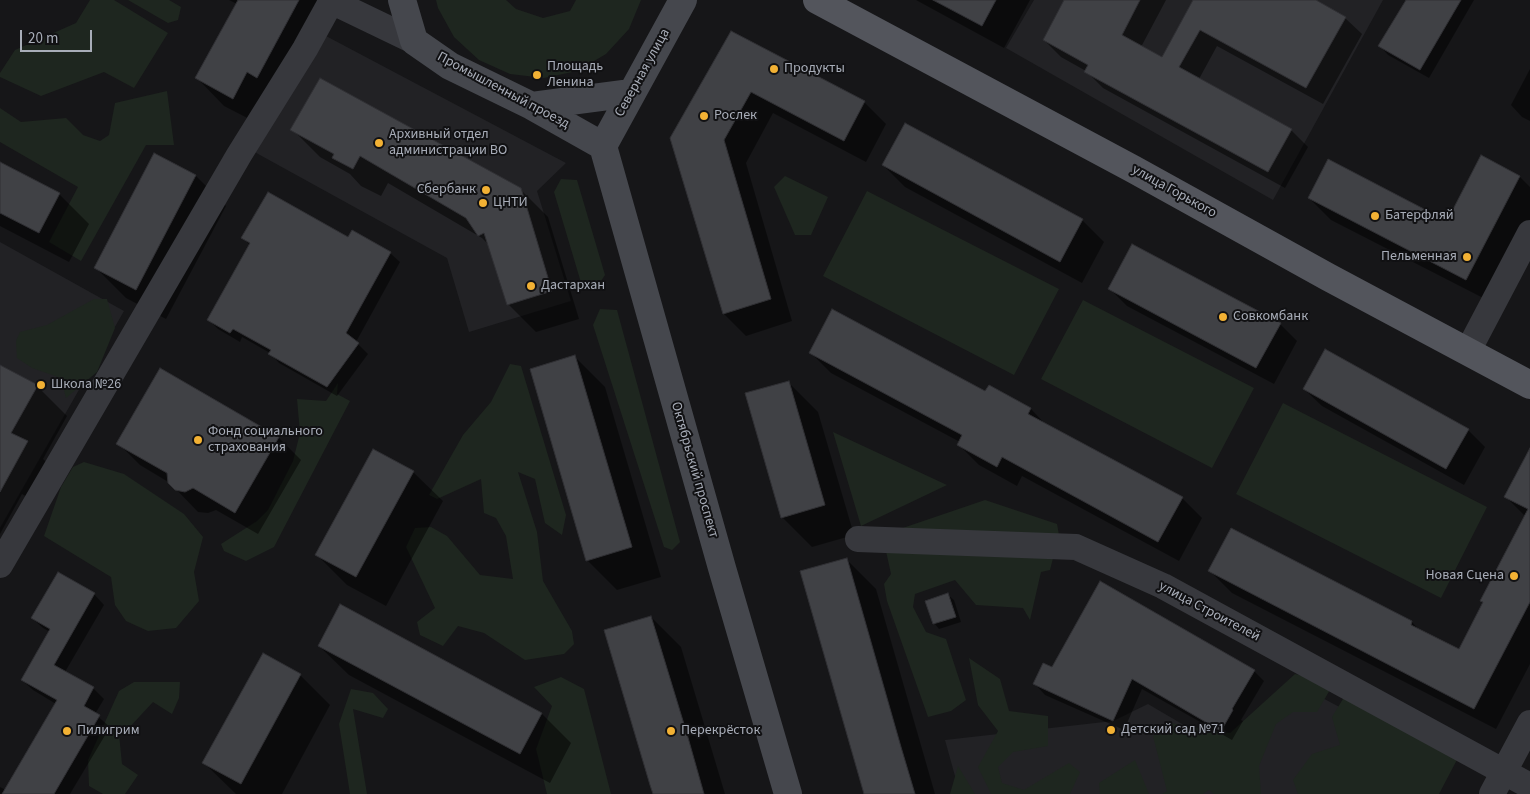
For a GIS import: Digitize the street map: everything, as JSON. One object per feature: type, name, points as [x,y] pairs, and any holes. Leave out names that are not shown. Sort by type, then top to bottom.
[{"type":"main road","points":[[402,0],[414,41]]},
{"type":"main road","name":"Северная улица","points":[[603,146],[683,0]]},
{"type":"main road","name":"улица Горького","points":[[817,0],[1530,385]]},
{"type":"main road","name":"Промышленный проезд","points":[[414,41],[450,66],[532,106],[603,146]]},
{"type":"main road","points":[[532,106],[631,93]]},
{"type":"main road","name":"Октябрьский проспект","points":[[603,146],[788,794]]},
{"type":"street","points":[[0,565],[251,135],[305,49],[332,1],[414,41]]},
{"type":"street","points":[[1468,350],[1530,234]]},
{"type":"street","name":"улица Строителей","points":[[858,539],[1076,547],[1163,586],[1530,786]]},
{"type":"street","points":[[1492,794],[1530,723]]},
{"type":"shaded area","points":[[90,0],[114,0],[168,33],[134,88],[104,72],[41,96],[0,77],[0,73],[15,50],[76,23]]},
{"type":"shaded area","points":[[128,0],[169,0],[181,7],[178,20],[168,23]]},
{"type":"shaded area","points":[[436,0],[506,0],[516,9],[543,18],[570,11],[576,0],[641,0],[629,29],[606,54],[577,71],[544,78],[510,74],[479,60],[454,37],[438,8]]},
{"type":"shaded area","points":[[1034,0],[1383,0],[1273,200],[1006,48]]},
{"type":"shaded area","points":[[309,27],[566,163],[537,191],[571,301],[469,332],[447,258],[240,144]]},
{"type":"shaded area","points":[[167,91],[174,145],[146,145],[81,261],[49,242],[78,187],[0,142],[0,108],[21,122],[66,118],[83,135],[100,141],[109,135],[115,103]]},
{"type":"shaded area","points":[[785,176],[828,197],[811,235],[795,235],[774,187]]},
{"type":"shaded area","points":[[561,179],[577,180],[605,275],[595,290],[582,286],[554,192]]},
{"type":"shaded area","points":[[867,191],[1059,289],[1014,375],[823,276]]},
{"type":"shaded area","name":"Школа №26","points":[[0,242],[124,311],[0,528]]},
{"type":"shaded area","points":[[94,299],[107,299],[115,328],[97,372],[66,398],[61,378],[32,368],[17,358],[16,341],[20,332],[47,325]]},
{"type":"shaded area","points":[[1083,300],[1254,388],[1212,468],[1041,379]]},
{"type":"shaded area","points":[[600,309],[617,310],[680,542],[672,550],[664,547],[593,325]]},
{"type":"shaded area","points":[[510,364],[521,366],[566,515],[562,535],[545,523],[535,479],[518,472],[537,532],[543,581],[572,631],[574,644],[564,654],[525,660],[484,633],[458,626],[443,646],[420,635],[417,622],[435,608],[406,547],[415,528],[431,527],[447,536],[480,575],[513,579],[506,536],[496,518],[484,513],[481,479],[437,499],[429,495],[463,435],[491,402]]},
{"type":"shaded area","points":[[338,383],[337,394],[350,401],[274,547],[246,561],[224,551],[221,544],[257,521],[268,510],[293,461],[300,433],[297,399],[326,401]]},
{"type":"shaded area","points":[[1283,403],[1487,507],[1441,598],[1236,494]]},
{"type":"shaded area","points":[[833,432],[947,485],[861,526]]},
{"type":"shaded area","points":[[84,462],[124,474],[184,514],[203,537],[194,572],[199,601],[176,628],[148,631],[126,621],[115,605],[111,577],[44,536],[61,487],[73,467]]},
{"type":"shaded area","points":[[985,500],[1057,524],[1059,535],[1050,570],[1041,572],[1030,620],[1023,608],[976,605],[955,580],[915,594],[913,607],[926,632],[946,639],[966,700],[951,711],[928,717],[887,601],[884,584],[891,574],[884,542],[891,532]]},
{"type":"shaded area","points":[[969,658],[1000,679],[1009,711],[1048,716],[1048,746],[1013,752],[998,767],[1002,783],[1024,790],[1069,763],[1080,772],[1070,794],[991,794],[978,767],[998,731],[978,705]]},
{"type":"shaded area","points":[[1295,674],[1334,683],[1317,712],[1293,712],[1276,724],[1259,766],[1261,794],[1214,794],[1209,790],[1203,794],[1162,794],[1167,791],[1153,736],[1170,723],[1230,733]]},
{"type":"shaded area","points":[[561,677],[584,689],[611,794],[547,794],[536,749],[552,706],[534,687]]},
{"type":"shaded area","points":[[134,682],[180,682],[179,698],[172,714],[153,702],[127,730],[119,734],[122,764],[138,775],[125,794],[103,794],[89,786],[88,760],[119,691]]},
{"type":"shaded area","name":"Детский сад №71","points":[[1298,685],[1445,763],[1429,794],[960,794],[945,740],[1113,721],[1148,704],[1223,748]]},
{"type":"shaded area","points":[[351,689],[373,693],[388,709],[383,718],[353,709],[367,794],[350,794],[339,724]]},
{"type":"shaded area","points":[[1349,689],[1460,754],[1439,794],[1298,794],[1293,780],[1312,754],[1340,745],[1332,717]]},
{"type":"shaded area","points":[[1135,760],[1149,794],[1100,794],[1099,783]]},
{"type":"shaded area","points":[[958,766],[975,794],[950,794]]},
{"type":"building","points":[[238,0],[299,0],[257,78],[247,72],[233,99],[195,78]]},
{"type":"building","points":[[933,0],[996,0],[982,26]]},
{"type":"building","points":[[1064,0],[1140,0],[1122,35],[1162,57],[1193,0],[1316,0],[1346,17],[1306,88],[1200,30],[1179,67],[1292,129],[1268,172],[1084,72],[1088,65],[1043,40]]},
{"type":"building","points":[[1406,0],[1461,0],[1420,70],[1378,46]]},
{"type":"building","points":[[731,31],[865,101],[844,141],[751,92],[724,140],[771,299],[723,314],[670,138]]},
{"type":"building","name":"ЦНТИ","points":[[320,78],[521,188],[552,291],[507,305],[484,233],[478,236],[466,218],[360,156],[353,169],[332,158],[334,154],[290,130]]},
{"type":"building","points":[[905,123],[1083,219],[1060,262],[882,165]]},
{"type":"building","points":[[154,153],[196,175],[136,290],[94,268]]},
{"type":"building","points":[[1481,155],[1520,176],[1466,280],[1308,198],[1328,159],[1447,221]]},
{"type":"building","points":[[0,162],[60,193],[39,233],[0,213]]},
{"type":"building","points":[[268,192],[348,237],[352,230],[391,252],[346,333],[359,343],[327,387],[268,354],[271,350],[233,329],[230,333],[207,320],[250,243],[241,238]]},
{"type":"building","points":[[1132,244],[1281,323],[1256,368],[1108,289]]},
{"type":"building","points":[[832,309],[985,391],[989,385],[1031,408],[1028,414],[1183,497],[1158,542],[1002,457],[997,467],[957,445],[962,435],[809,353]]},
{"type":"building","points":[[1325,349],[1469,429],[1446,469],[1303,389]]},
{"type":"building","points":[[575,355],[632,547],[586,561],[530,369]]},
{"type":"building","points":[[0,365],[38,385],[11,433],[28,441],[0,492]]},
{"type":"building","name":"Фонд социального страхования","points":[[160,368],[279,437],[235,513],[193,488],[185,492],[175,490],[168,483],[167,473],[116,444]]},
{"type":"building","points":[[789,381],[825,505],[781,518],[745,393]]},
{"type":"building","points":[[1530,448],[1530,602],[1474,709],[1208,571],[1231,528],[1412,621],[1411,625],[1459,649],[1483,602],[1480,601],[1528,509],[1504,497]]},
{"type":"building","points":[[373,449],[414,471],[356,577],[315,555]]},
{"type":"building","points":[[847,558],[915,794],[864,794],[800,571]]},
{"type":"building","points":[[58,572],[95,593],[54,665],[94,687],[84,706],[100,715],[54,794],[2,794],[57,700],[21,680],[50,629],[31,618]]},
{"type":"building","points":[[1100,581],[1255,670],[1221,731],[1132,679],[1113,721],[1033,684],[1043,663],[1052,667]]},
{"type":"building","points":[[948,593],[956,617],[933,624],[925,601]]},
{"type":"building","points":[[340,604],[542,713],[520,754],[318,646]]},
{"type":"building","points":[[651,616],[704,794],[653,794],[650,785],[604,630]]},
{"type":"building","points":[[263,653],[301,674],[241,784],[202,763]]},
{"type":"place","name":"Продукты","points":[[774,69]]},
{"type":"place","name":"Площадь Ленина","points":[[537,75]]},
{"type":"place","name":"Рослек","points":[[704,116]]},
{"type":"place","name":"Архивный отдел администрации ВО","points":[[379,143]]},
{"type":"place","name":"Сбербанк","points":[[486,190]]},
{"type":"place","name":"ЦНТИ","points":[[483,203]]},
{"type":"place","name":"Батерфляй","points":[[1375,216]]},
{"type":"place","name":"Пельменная","points":[[1467,257]]},
{"type":"place","name":"Дастархан","points":[[531,286]]},
{"type":"place","name":"Совкомбанк","points":[[1223,317]]},
{"type":"place","name":"Школа №26","points":[[41,385]]},
{"type":"place","name":"Фонд социального страхования","points":[[198,440]]},
{"type":"place","name":"Новая Сцена","points":[[1514,576]]},
{"type":"place","name":"Детский сад №71","points":[[1111,730]]},
{"type":"place","name":"Пилигрим","points":[[67,731]]},
{"type":"place","name":"Перекрёсток","points":[[671,731]]}]
